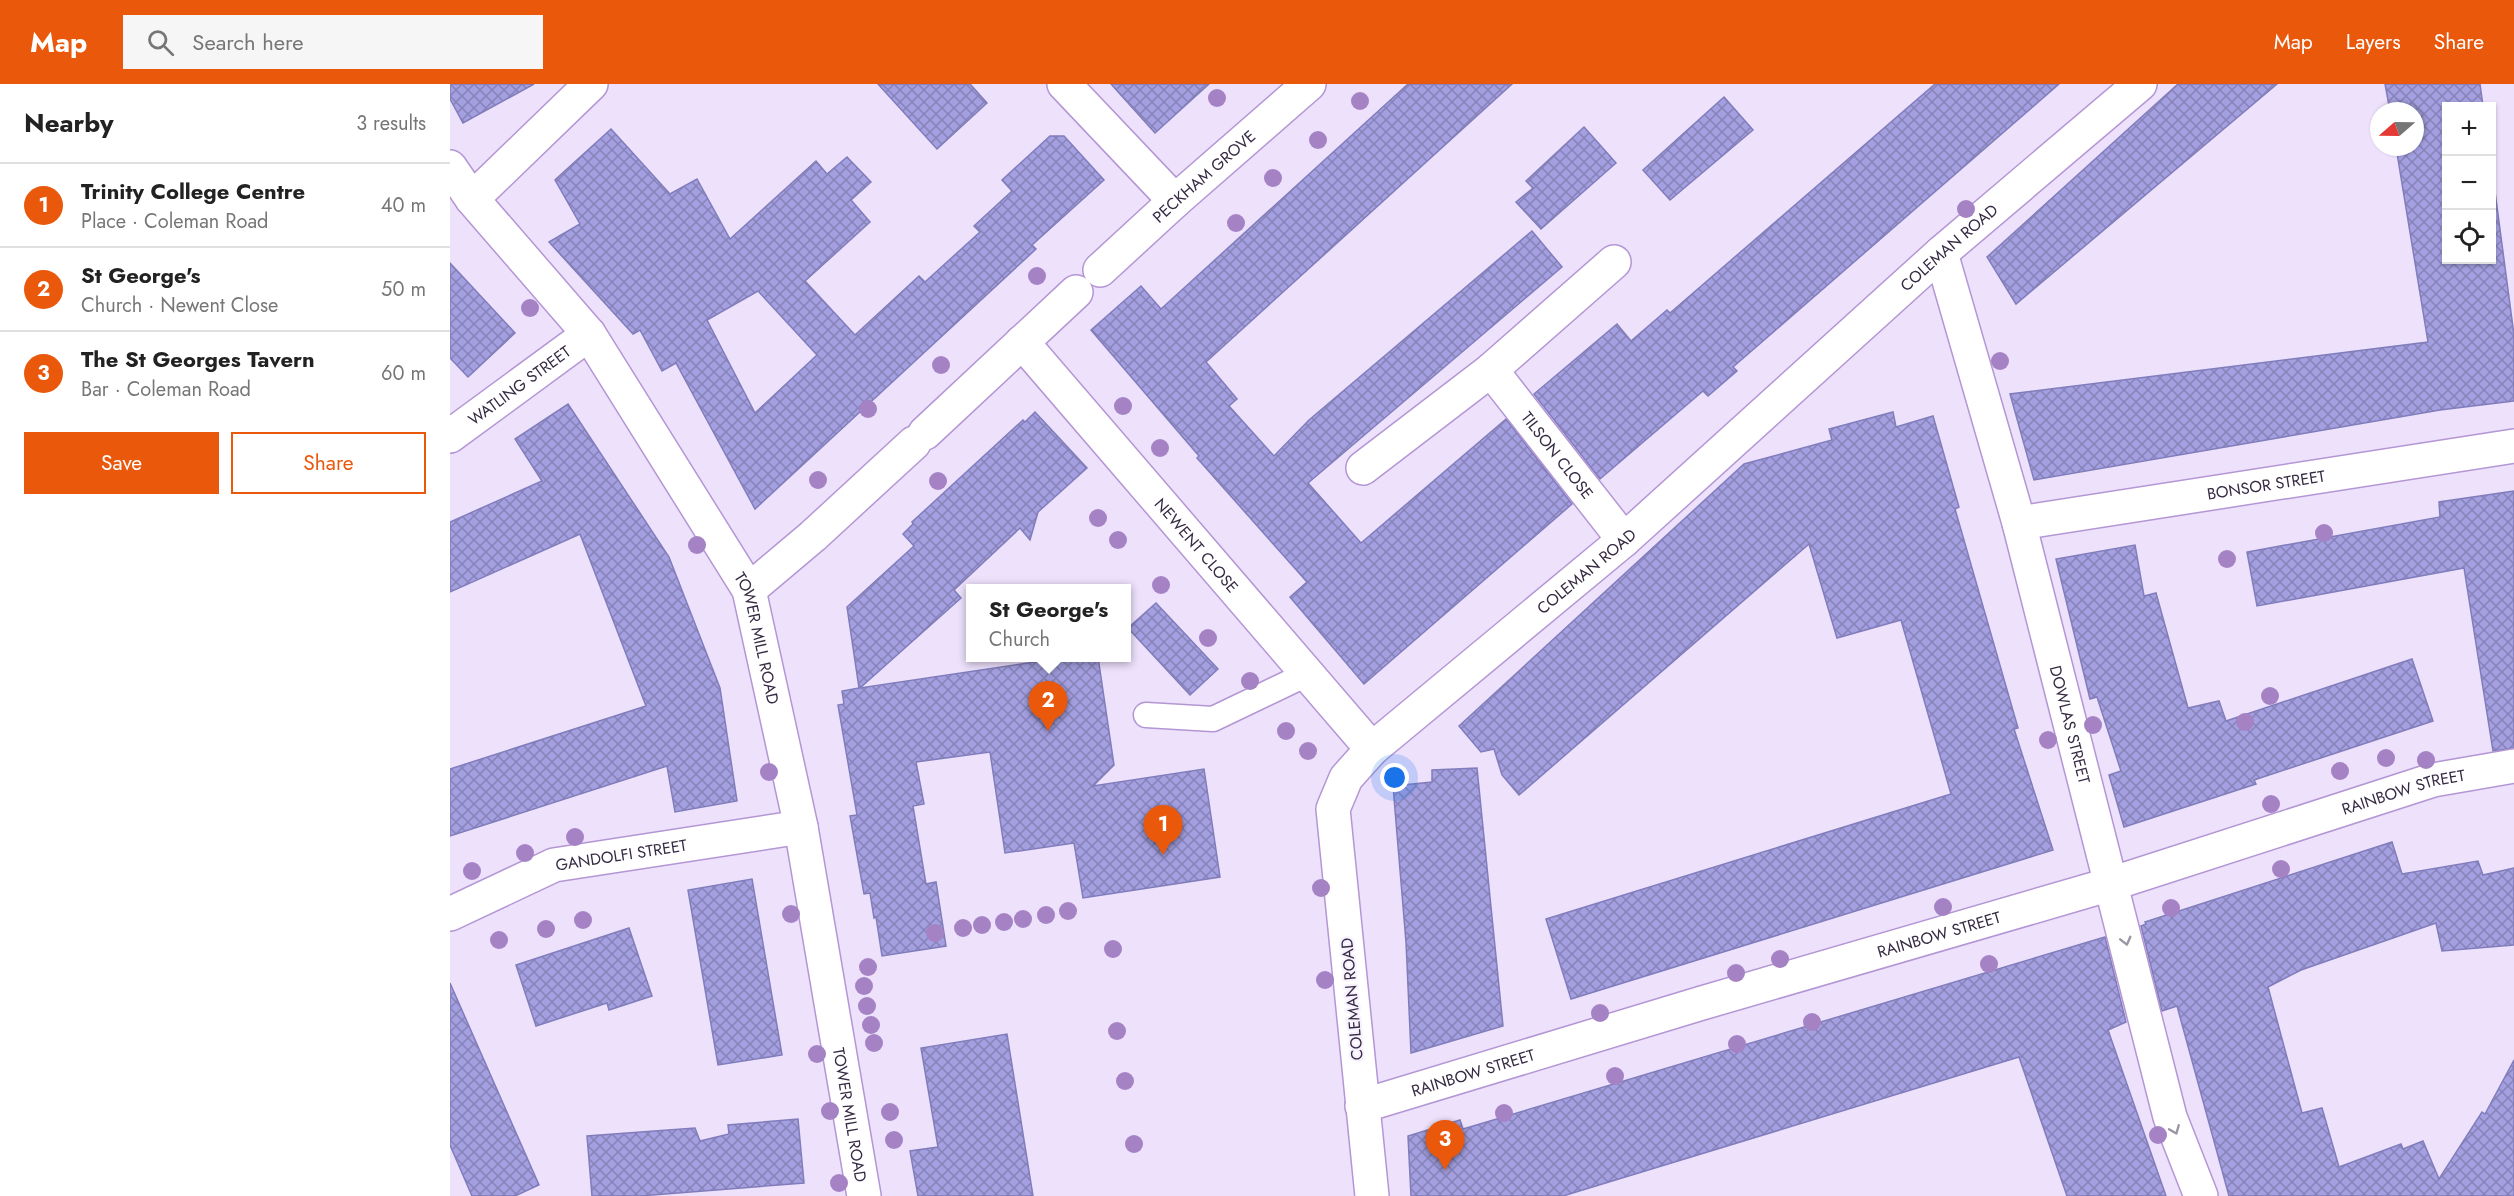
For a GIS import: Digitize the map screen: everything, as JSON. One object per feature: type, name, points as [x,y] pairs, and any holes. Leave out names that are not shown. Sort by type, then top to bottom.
[{"type":"street","points":[[472,199],[591,84]]},
{"type":"street","points":[[1064,84],[1175,201]]},
{"type":"street","name":"PECKHAM GROVE","points":[[1022,342],[1175,201],[1309,84]]},
{"type":"street","name":"COLEMAN ROAD","points":[[1372,1196],[1333,809],[1346,778],[1372,749],[1624,540],[1941,253],[2140,84]]},
{"type":"street","name":"TOWER MILL ROAD","points":[[450,167],[472,199],[589,334],[750,590],[801,827],[864,1196]]},
{"type":"street","name":"DOWLAS STREET","points":[[1941,253],[2019,523],[2170,1117],[2201,1196]]},
{"type":"street","points":[[1363,468],[1491,370],[1614,262]]},
{"type":"street","name":"WATLING STREET","points":[[450,436],[589,334]]},
{"type":"street","points":[[750,590],[813,536],[1022,342]]},
{"type":"street","name":"NEWENT CLOSE","points":[[1022,342],[1372,749]]},
{"type":"street","name":"TILSON CLOSE","points":[[1491,370],[1624,540]]},
{"type":"street","name":"BONSOR STREET","points":[[2019,523],[2514,446]]},
{"type":"street","name":"RAINBOW STREET","points":[[1362,1106],[1702,1003],[2111,884],[2433,780],[2514,766]]},
{"type":"street","name":"GANDOLFI STREET","points":[[450,914],[554,865],[801,827]]},
{"type":"lane","points":[[1146,715],[1213,719],[1307,674]]},
{"type":"building","points":[[450,84],[534,84],[463,123],[450,99]]},
{"type":"building","points":[[878,84],[970,84],[987,103],[937,149]]},
{"type":"building","points":[[1111,84],[1209,84],[1155,133]]},
{"type":"building","points":[[1408,84],[1512,84],[1206,362],[1237,399],[1229,406],[1274,456],[1309,420],[1532,231],[1562,267],[1308,483],[1361,543],[1506,419],[1572,504],[1364,684],[1290,597],[1307,582],[1197,458],[1199,456],[1091,330],[1141,286],[1161,309]]},
{"type":"building","points":[[1935,84],[2059,84],[1733,367],[1737,371],[1708,396],[1703,391],[1600,479],[1534,394],[1617,324],[1631,341],[1667,310],[1670,313]]},
{"type":"building","points":[[2178,84],[2277,84],[2016,304],[1987,257]]},
{"type":"building","points":[[2385,84],[2480,84],[2482,102],[2442,102],[2442,264],[2496,264],[2496,199],[2514,335],[2514,401],[2440,410],[2034,480],[2010,394],[2428,342],[2397,156],[2424,156],[2424,102],[2388,102]]},
{"type":"building","points":[[1724,97],[1753,130],[1670,200],[1643,170]]},
{"type":"building","points":[[1584,127],[1616,163],[1541,229],[1516,202],[1533,188],[1526,181]]},
{"type":"building","points":[[611,129],[670,194],[697,179],[730,239],[816,161],[827,174],[847,157],[871,182],[851,200],[870,222],[805,281],[855,335],[919,276],[925,282],[980,232],[974,226],[1012,191],[1002,180],[1050,136],[1064,136],[1104,180],[1032,245],[1036,249],[755,509],[676,363],[662,371],[640,330],[633,334],[549,242],[580,224],[555,180]],"holes":[[[758,291],[817,355],[755,413],[707,320]]]},
{"type":"building","points":[[450,263],[515,333],[468,377],[450,358]]},
{"type":"building","points":[[568,404],[669,557],[720,688],[737,801],[675,812],[667,766],[450,836],[450,769],[646,706],[580,534],[450,592],[450,522],[542,481],[515,439]]},
{"type":"building","points":[[1035,412],[1087,468],[1038,512],[1030,540],[1020,528],[954,590],[961,598],[860,688],[1034,662],[1099,662],[1114,765],[1093,786],[1204,769],[1220,877],[1083,898],[1074,843],[1005,853],[990,752],[916,762],[924,804],[913,806],[926,884],[936,882],[946,946],[882,956],[870,893],[864,894],[850,816],[857,815],[838,705],[844,704],[842,691],[859,688],[847,607],[914,546],[903,534],[913,524],[912,522],[1023,420],[1025,422]]},
{"type":"building","points":[[1893,412],[1896,427],[1933,416],[1959,507],[1955,509],[2018,728],[2014,729],[2053,850],[1571,999],[1546,919],[1951,794],[1901,620],[1837,638],[1809,544],[1519,795],[1502,775],[1494,749],[1481,752],[1459,726],[1744,464],[1832,440],[1829,429]]},
{"type":"building","points":[[2514,491],[2514,748],[2493,751],[2464,568],[2257,606],[2247,552],[2440,517],[2439,502]]},
{"type":"building","points":[[2135,545],[2144,596],[2156,593],[2188,708],[2219,701],[2226,721],[2412,659],[2433,721],[2254,780],[2256,784],[2124,827],[2109,775],[2121,771],[2097,697],[2090,699],[2056,559]]},
{"type":"building","points":[[1156,603],[1218,669],[1190,695],[1131,631],[1131,625]]},
{"type":"building","points":[[1477,768],[1503,1026],[1411,1053],[1406,942],[1393,786],[1432,782],[1432,770]]},
{"type":"building","points":[[2392,842],[2402,874],[2478,861],[2483,875],[2514,868],[2514,945],[2442,951],[2436,923],[2301,970],[2268,987],[2302,1113],[2322,1108],[2339,1167],[2401,1144],[2403,1149],[2423,1141],[2439,1179],[2482,1112],[2485,1114],[2514,1060],[2514,1196],[2229,1196],[2177,1006],[2162,1011],[2141,926],[2146,924],[2145,922]]},
{"type":"building","points":[[752,879],[782,1055],[718,1065],[688,890]]},
{"type":"building","points":[[629,928],[652,996],[609,1010],[607,1003],[536,1026],[516,965]]},
{"type":"building","points":[[2105,937],[2126,1022],[2108,1030],[2166,1196],[2067,1196],[2019,1057],[1563,1196],[1411,1196],[1408,1136],[1460,1120],[1463,1129]]},
{"type":"building","points":[[450,983],[539,1185],[515,1196],[472,1196],[450,1145]]},
{"type":"building","points":[[1007,1034],[1033,1196],[918,1196],[910,1151],[938,1147],[921,1048]]},
{"type":"building","points":[[798,1119],[804,1183],[640,1196],[592,1196],[587,1136],[695,1128],[700,1141],[729,1134],[728,1125]]},
{"type":"place","name":"St George's","points":[[1048,731]]},
{"type":"place","name":"Trinity College Centre","points":[[1163,855]]},
{"type":"place","name":"The St Georges Tavern","points":[[1445,1170]]}]
